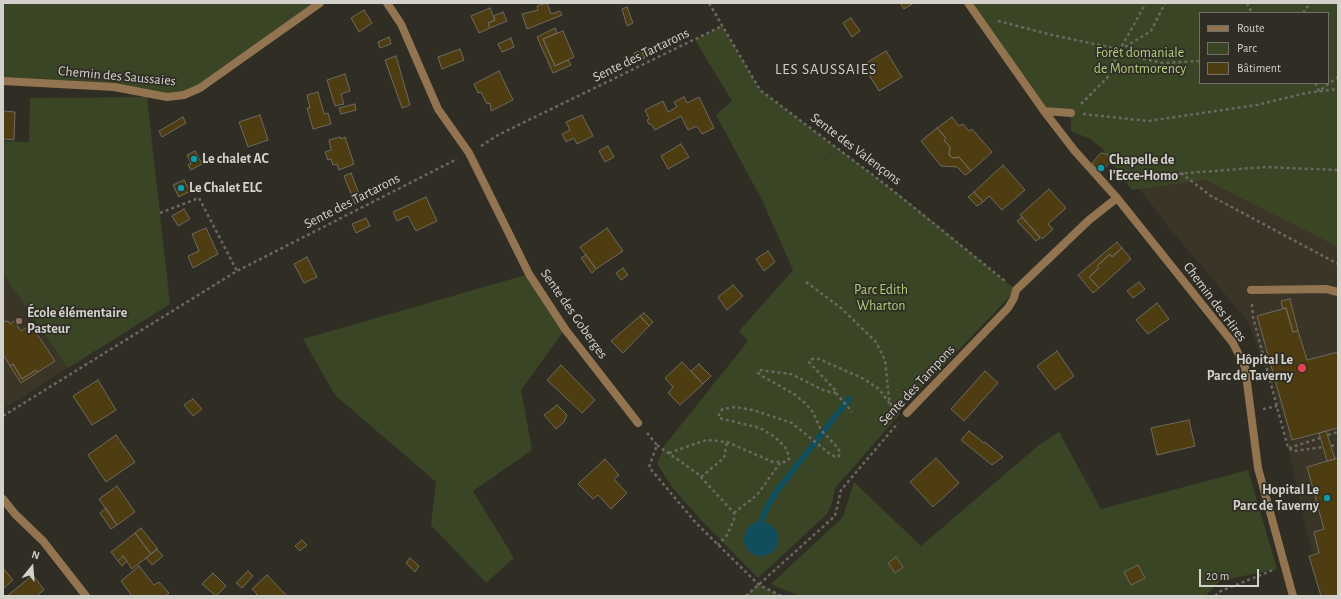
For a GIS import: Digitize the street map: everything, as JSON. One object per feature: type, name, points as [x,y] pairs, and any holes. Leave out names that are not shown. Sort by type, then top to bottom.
[{"type":"street","name":"Chemin des Saussaies","points":[[3,82],[114,87],[166,97],[184,95],[200,88],[320,3]]},
{"type":"street","name":"Sente des Goberges","points":[[387,3],[401,24],[438,109],[469,154],[529,274],[565,329],[638,423]]},
{"type":"street","name":"Chemin des Hires","points":[[968,3],[1044,111],[1074,150],[1117,198],[1233,342],[1245,367],[1258,468],[1293,596]]},
{"type":"street","points":[[1044,111],[1071,113]]},
{"type":"street","name":"Sente des Tampons","points":[[907,413],[1008,308],[1014,298],[1016,290],[1089,220],[1117,198]]},
{"type":"street","points":[[1251,290],[1326,289],[1338,292]]},
{"type":"street","points":[[3,498],[15,514],[43,541],[86,596]]},
{"type":"path","name":"Sente des Valençons","points":[[710,3],[760,90],[898,194],[1016,290]]},
{"type":"path","points":[[1071,113],[1093,94],[1107,78],[1118,51],[1146,3]]},
{"type":"path","points":[[1118,51],[1151,31],[1165,3]]},
{"type":"path","points":[[1247,3],[1252,12]]},
{"type":"path","points":[[1304,12],[1310,3]]},
{"type":"path","points":[[976,15],[1052,35],[1109,47],[1135,57],[1163,63],[1199,61]]},
{"type":"path","name":"Sente des Tartarons","points":[[3,416],[236,271],[469,154],[498,135],[722,26]]},
{"type":"path","points":[[1329,83],[1338,76]]},
{"type":"path","points":[[1316,84],[1319,91]]},
{"type":"path","points":[[1319,91],[1328,84]]},
{"type":"path","points":[[1071,113],[1148,121],[1257,105],[1306,93],[1338,89]]},
{"type":"path","points":[[1137,177],[1265,167],[1338,170]]},
{"type":"path","points":[[1181,173],[1211,196],[1338,264]]},
{"type":"path","points":[[160,213],[199,198],[236,271]]},
{"type":"path","points":[[806,282],[841,308],[876,342],[885,360],[891,405]]},
{"type":"path","points":[[1251,290],[1253,317],[1288,448],[1294,451],[1323,447]]},
{"type":"path","points":[[852,412],[840,400],[836,391],[814,369],[809,362],[811,359],[819,359],[864,379],[879,389],[896,410],[907,413]]},
{"type":"path","points":[[668,453],[706,440],[727,442],[742,447],[762,458],[780,463],[785,462],[789,456],[785,447],[775,438],[760,428],[720,418],[719,413],[723,408],[734,407],[752,410],[792,423],[830,454],[836,457],[839,456],[840,453],[838,448],[821,430],[813,412],[805,403],[794,394],[758,373],[759,370],[791,374],[825,391],[836,393]]},
{"type":"path","name":"Sente des Tampons","points":[[746,596],[835,516],[841,490],[907,413]]},
{"type":"path","points":[[638,423],[657,445],[701,477],[734,512],[734,520],[727,535],[718,545]]},
{"type":"path","points":[[1328,435],[1338,432]]},
{"type":"path","points":[[1288,448],[1320,438]]},
{"type":"path","points":[[701,477],[724,458],[727,442]]},
{"type":"path","points":[[657,445],[649,467],[696,523],[758,584],[782,596]]},
{"type":"path","points":[[1331,446],[1338,445]]},
{"type":"path","points":[[734,512],[757,495],[780,463]]},
{"type":"path","points":[[1215,596],[1221,591],[1284,566]]},
{"type":"shaded area","name":"Hôpital Le Parc de Taverny","points":[[1338,122],[1338,596],[1323,596],[1299,500],[1282,414],[1249,323],[1167,225],[1106,144]]},
{"type":"shaded area","name":"École élémentaire Pasteur","points":[[3,274],[68,368],[3,409]]},
{"type":"green space","points":[[3,3],[320,3],[184,95],[3,81]]},
{"type":"green space","name":"Forêt domaniale de Montmorency","points":[[968,3],[1338,3],[1338,247],[1205,180],[1132,190],[1103,149],[1090,139],[1071,131],[1071,113],[1044,111]]},
{"type":"green space","name":"Parc Edith Wharton","points":[[722,26],[760,90],[838,149],[810,169],[839,149],[920,211],[1016,290],[930,380],[900,406],[899,415],[835,488],[832,503],[827,514],[758,578],[701,520],[672,487],[657,463],[665,445],[748,341],[739,331],[793,270],[762,200],[716,115],[732,101],[695,40]]},
{"type":"green space","points":[[147,97],[170,304],[68,368],[3,274],[3,141],[29,142],[30,98]]},
{"type":"green space","points":[[529,274],[565,329],[521,390],[532,450],[473,491],[514,558],[486,583],[431,525],[436,482],[335,395],[303,339]]},
{"type":"green space","points":[[1059,432],[1101,509],[1248,470],[1277,569],[1220,581],[1205,596],[799,596],[771,584],[843,517],[854,482],[921,546],[1039,445]]},
{"type":"green space","points":[[758,584],[781,596],[746,596]]},
{"type":"water","points":[[758,522],[764,522],[768,523],[775,529],[778,539],[777,546],[771,553],[764,556],[758,556],[754,555],[747,549],[744,542],[744,536],[745,532],[751,525]]},
{"type":"building","points":[[547,3],[551,14],[560,11],[562,15],[527,29],[522,14],[538,10],[537,6]]},
{"type":"building","points":[[900,3],[914,3],[904,9]]},
{"type":"building","points":[[627,7],[633,23],[627,26],[622,9]]},
{"type":"building","points":[[490,8],[495,20],[488,23],[490,28],[479,33],[471,16]]},
{"type":"building","points":[[364,10],[372,23],[359,32],[351,18]]},
{"type":"building","points":[[503,12],[507,21],[490,28],[488,23],[495,20],[494,16]]},
{"type":"building","points":[[851,18],[860,31],[852,37],[843,23]]},
{"type":"building","points":[[555,28],[557,33],[543,39],[555,66],[568,60],[571,65],[553,73],[537,37]]},
{"type":"building","points":[[563,31],[574,57],[555,66],[543,39]]},
{"type":"building","points":[[389,37],[391,44],[380,48],[378,42]]},
{"type":"building","points":[[511,38],[514,47],[502,52],[498,44]]},
{"type":"building","points":[[460,49],[464,60],[442,69],[438,57]]},
{"type":"building","points":[[641,50],[645,58],[638,61],[634,53]]},
{"type":"building","points":[[886,51],[902,77],[879,91],[863,65]]},
{"type":"building","points":[[396,56],[410,105],[402,108],[385,60]]},
{"type":"building","points":[[499,71],[513,100],[491,111],[490,103],[487,104],[481,92],[478,93],[474,84]]},
{"type":"building","points":[[345,74],[350,91],[341,94],[344,104],[335,106],[327,80]]},
{"type":"building","points":[[318,92],[324,114],[328,113],[331,124],[313,129],[307,108],[310,108],[307,95]]},
{"type":"building","points":[[684,97],[687,103],[699,97],[714,128],[702,134],[697,126],[688,130],[681,116],[655,130],[651,124],[649,124],[647,120],[649,119],[645,110],[663,101],[668,112],[677,107],[674,102]]},
{"type":"building","points":[[355,104],[356,110],[341,114],[339,108]]},
{"type":"building","points":[[3,111],[15,112],[14,140],[3,139]]},
{"type":"building","points":[[260,115],[268,140],[248,147],[239,122]]},
{"type":"building","points":[[582,115],[593,136],[577,144],[574,138],[566,142],[562,134],[570,130],[566,122]]},
{"type":"building","points":[[183,117],[186,123],[162,137],[159,131]]},
{"type":"building","points":[[952,117],[959,126],[963,124],[969,131],[972,129],[992,152],[971,171],[959,157],[953,158],[949,155],[950,147],[944,140],[946,138],[937,128]]},
{"type":"building","points":[[937,128],[946,138],[944,140],[950,147],[949,155],[953,158],[959,157],[971,171],[965,175],[957,167],[941,166],[921,141]]},
{"type":"building","points":[[340,137],[341,139],[345,137],[354,164],[339,170],[337,164],[333,165],[331,159],[328,160],[325,152],[331,150],[329,140]]},
{"type":"building","points":[[681,144],[689,157],[668,169],[661,156]]},
{"type":"building","points":[[608,146],[614,157],[605,162],[599,151]]},
{"type":"building","name":"Le chalet AC","points":[[195,151],[202,164],[191,170],[188,165],[191,164],[187,155]]},
{"type":"building","name":"Chapelle de l'Ecce-Homo","points":[[1101,153],[1107,154],[1111,161],[1100,173],[1092,163]]},
{"type":"building","points":[[1003,165],[1025,190],[1002,210],[989,196],[983,202],[974,192]]},
{"type":"building","points":[[351,173],[362,201],[355,204],[344,176]]},
{"type":"building","name":"Le Chalet ELC","points":[[184,180],[190,191],[179,197],[173,185]]},
{"type":"building","points":[[1049,189],[1066,208],[1048,224],[1053,229],[1042,239],[1020,215]]},
{"type":"building","points":[[974,192],[983,202],[977,206],[968,197]]},
{"type":"building","points":[[426,197],[437,221],[416,231],[408,216],[397,221],[393,212]]},
{"type":"building","points":[[184,209],[190,219],[178,226],[172,216]]},
{"type":"building","points":[[1022,217],[1040,238],[1036,241],[1017,221]]},
{"type":"building","points":[[366,218],[370,226],[356,233],[352,224]]},
{"type":"building","points":[[206,228],[218,254],[193,268],[188,256],[199,251],[192,234]]},
{"type":"building","points":[[607,228],[623,251],[596,269],[580,247]]},
{"type":"building","points":[[1117,242],[1122,248],[1112,257],[1110,254],[1097,266],[1099,268],[1089,277],[1099,288],[1093,293],[1078,275]]},
{"type":"building","points":[[1122,248],[1131,259],[1099,288],[1089,277],[1099,268],[1097,266],[1110,254],[1112,257]]},
{"type":"building","points":[[768,251],[775,262],[764,271],[756,259]]},
{"type":"building","points":[[586,255],[596,269],[592,273],[581,258]]},
{"type":"building","points":[[307,257],[317,277],[304,283],[294,264]]},
{"type":"building","points":[[623,268],[628,275],[621,280],[616,273]]},
{"type":"building","points":[[1139,282],[1145,289],[1133,298],[1127,291]]},
{"type":"building","points":[[733,285],[743,296],[727,310],[718,297]]},
{"type":"building","points":[[1290,299],[1298,331],[1293,332],[1286,308],[1283,309],[1281,301]]},
{"type":"building","points":[[1157,303],[1169,319],[1148,334],[1136,320]]},
{"type":"building","points":[[1286,308],[1293,332],[1298,331],[1307,360],[1338,352],[1338,428],[1292,440],[1257,316]]},
{"type":"building","points":[[644,313],[653,322],[649,326],[640,316]]},
{"type":"building","points":[[640,316],[649,326],[623,353],[611,341]]},
{"type":"building","points":[[3,318],[5,322],[8,321],[10,324],[14,321],[21,331],[31,325],[55,361],[38,372],[36,370],[22,379],[13,364],[10,366],[3,354]]},
{"type":"building","points":[[1057,351],[1074,376],[1055,390],[1037,366]]},
{"type":"building","points":[[682,362],[703,384],[680,405],[668,393],[673,387],[665,378]]},
{"type":"building","points":[[13,364],[22,379],[36,370],[38,372],[21,383],[10,366]]},
{"type":"building","points":[[699,364],[711,376],[703,384],[691,371]]},
{"type":"building","points":[[561,365],[595,400],[582,413],[547,380]]},
{"type":"building","points":[[985,371],[998,383],[964,421],[951,409]]},
{"type":"building","points":[[98,380],[116,410],[92,425],[73,396]]},
{"type":"building","points":[[193,399],[202,409],[193,416],[184,405]]},
{"type":"building","points":[[557,405],[567,415],[564,422],[556,429],[544,415]]},
{"type":"building","points":[[1189,420],[1195,446],[1157,455],[1151,428]]},
{"type":"building","points":[[969,431],[1003,457],[992,465],[961,440]]},
{"type":"building","points":[[1326,431],[1335,459],[1327,461],[1319,433]]},
{"type":"building","points":[[116,435],[135,462],[106,482],[88,455]]},
{"type":"building","points":[[936,458],[959,483],[933,507],[910,482]]},
{"type":"building","name":"Hopital Le Parc de Taverny","points":[[1338,458],[1338,596],[1321,596],[1309,556],[1319,553],[1314,532],[1324,529],[1307,467]]},
{"type":"building","points":[[605,459],[619,475],[614,479],[627,493],[611,509],[598,495],[593,499],[578,484]]},
{"type":"building","points":[[117,486],[135,512],[117,525],[99,499]]},
{"type":"building","points":[[106,508],[117,525],[111,529],[100,513]]},
{"type":"building","points":[[141,528],[158,549],[151,554],[135,533]]},
{"type":"building","points":[[135,533],[151,554],[132,569],[123,556],[118,561],[111,552]]},
{"type":"building","points":[[302,540],[307,545],[300,551],[295,546]]},
{"type":"building","points":[[157,549],[163,556],[152,565],[146,558]]},
{"type":"building","points":[[123,556],[127,561],[122,566],[118,561]]},
{"type":"building","points":[[896,557],[903,567],[895,573],[888,563]]},
{"type":"building","points":[[410,558],[419,566],[415,572],[406,563]]},
{"type":"building","points":[[1138,565],[1145,578],[1131,585],[1124,572]]},
{"type":"building","points":[[139,566],[154,585],[159,582],[169,593],[165,596],[132,596],[121,581]]},
{"type":"building","points":[[3,568],[13,580],[3,589]]},
{"type":"building","points":[[248,571],[253,576],[242,588],[236,583]]},
{"type":"building","points":[[213,573],[226,586],[216,596],[202,584]]},
{"type":"building","points":[[33,575],[44,590],[36,596],[7,596]]},
{"type":"building","points":[[267,575],[287,596],[255,596],[257,594],[252,589]]},
{"type":"waterway","points":[[761,522],[768,505],[779,488],[849,399]]},
{"type":"place","name":"Le chalet AC","points":[[194,159]]},
{"type":"place","name":"Chapelle de l'Ecce-Homo","points":[[1101,168]]},
{"type":"place","name":"Le Chalet ELC","points":[[181,188]]},
{"type":"place","name":"École élémentaire Pasteur","points":[[19,321]]},
{"type":"place","name":"Hôpital Le Parc de Taverny","points":[[1302,368]]},
{"type":"place","name":"Hopital Le Parc de Taverny","points":[[1327,498]]},
{"type":"district","name":"LES SAUSSAIES","points":[[826,69]]}]
